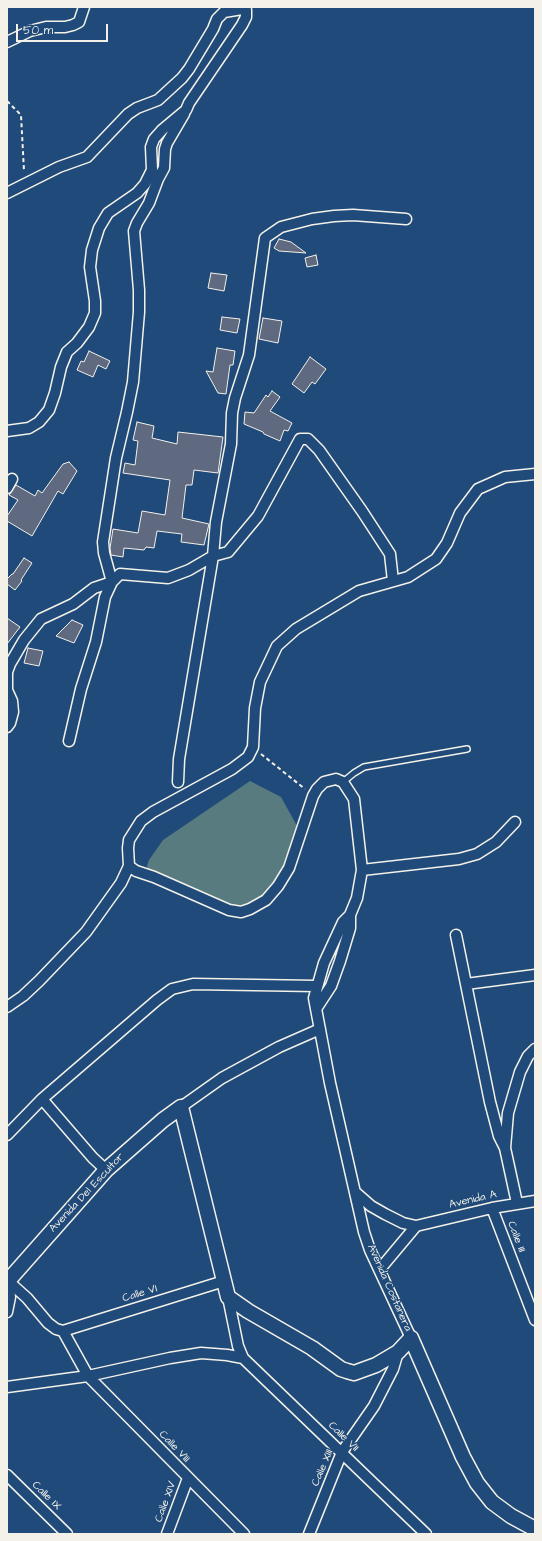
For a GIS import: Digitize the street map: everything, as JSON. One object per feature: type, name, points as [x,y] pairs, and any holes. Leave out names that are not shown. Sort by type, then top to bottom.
[{"type":"street","points":[[7,42],[30,31],[46,27],[65,27],[73,25],[79,22],[84,7]]},
{"type":"street","points":[[7,193],[59,167],[87,156],[128,114],[137,108],[158,100],[182,78],[213,29],[217,19],[224,12],[247,8],[246,17],[242,25],[189,103],[167,143],[165,149],[164,168],[149,203],[134,231],[139,290],[139,312],[133,382],[116,458],[104,528],[104,553],[112,582]]},
{"type":"street","points":[[7,431],[29,428],[39,422],[50,410],[56,393],[60,367],[67,352],[77,343],[89,327],[95,313],[95,301],[90,267],[92,250],[99,228],[108,213],[137,193],[145,184],[152,170],[151,146],[154,139],[162,130],[186,110]]},
{"type":"street","points":[[178,782],[179,759],[214,556],[216,522],[231,444],[233,406],[236,392],[249,355],[265,238],[281,227],[312,219],[334,216],[353,215],[406,219]]},
{"type":"street","points":[[69,741],[80,688],[96,642],[105,596],[112,582],[120,574],[168,578],[189,570],[214,556],[228,552],[258,516],[300,439],[308,439],[319,450],[390,554],[393,581]]},
{"type":"street","points":[[7,1006],[28,991],[86,932],[121,883],[129,866],[129,840],[141,821],[153,812],[232,769],[248,757],[253,747],[255,708],[260,682],[277,646],[296,628],[359,591],[408,577],[436,559],[447,543],[460,513],[478,489],[505,477],[535,474]]},
{"type":"street","points":[[7,727],[13,712],[12,701],[7,690],[7,672],[24,640],[41,619],[73,604],[94,588],[112,582]]},
{"type":"street","points":[[129,866],[136,871],[154,877],[229,910],[241,912],[266,900],[278,886],[289,868],[317,788],[324,782],[336,779],[343,782],[354,799],[362,870],[357,898],[350,915],[350,928],[340,961],[331,986],[316,1009]]},
{"type":"street","points":[[362,870],[459,859],[477,854],[496,842],[515,822]]},
{"type":"street","name":"Avenida Costanera","points":[[350,915],[343,922],[333,942],[316,986],[314,998],[364,1232],[370,1250],[380,1269],[463,1457],[477,1483],[492,1502],[510,1516],[535,1529]]},
{"type":"street","points":[[456,935],[490,1102],[505,1148],[517,1203]]},
{"type":"street","points":[[466,984],[535,975]]},
{"type":"street","points":[[7,1136],[42,1099],[157,1000],[172,989],[193,984],[316,986]]},
{"type":"street","name":"Avenida Del Escultor","points":[[8,1282],[106,1170],[163,1120],[222,1078],[291,1041],[320,1029]]},
{"type":"street","points":[[505,1148],[508,1113],[516,1082],[524,1064],[535,1049]]},
{"type":"street","points":[[42,1099],[93,1158],[106,1170]]},
{"type":"street","points":[[181,1107],[228,1297],[238,1346],[243,1358]]},
{"type":"street","points":[[355,1192],[371,1206],[385,1214],[403,1223],[416,1226],[380,1269]]},
{"type":"street","name":"Avenida A","points":[[416,1226],[492,1208],[535,1201]]},
{"type":"street","name":"Calle III","points":[[492,1208],[535,1320]]},
{"type":"street","name":"Calle VI","points":[[63,1330],[224,1281]]},
{"type":"street","points":[[7,1312],[10,1297],[8,1282]]},
{"type":"street","points":[[8,1282],[26,1298],[48,1324],[56,1329],[63,1330]]},
{"type":"street","points":[[228,1297],[248,1311],[312,1348],[341,1369],[354,1373],[366,1370],[398,1352],[411,1338]]},
{"type":"street","name":"Calle VIII","points":[[63,1330],[88,1376],[244,1534]]},
{"type":"street","name":"Calle XIII","points":[[309,1534],[342,1452],[374,1406],[393,1369],[398,1352]]},
{"type":"street","points":[[7,1387],[88,1376],[170,1358],[201,1353],[227,1354],[243,1358]]},
{"type":"street","name":"Calle VII","points":[[243,1358],[426,1534]]},
{"type":"street","name":"Calle IX","points":[[7,1475],[67,1534]]},
{"type":"street","name":"Calle XIV","points":[[167,1534],[188,1478]]},
{"type":"lane","points":[[343,782],[354,773],[364,768],[467,749]]},
{"type":"path","points":[[7,101],[21,115],[25,183]]},
{"type":"path","points":[[253,747],[313,796]]},
{"type":"green space","points":[[250,781],[281,797],[301,833],[286,874],[243,916],[148,871],[147,866],[149,860],[163,840]]},
{"type":"building","points":[[279,239],[291,242],[306,253],[279,251],[274,248]]},
{"type":"building","points":[[316,255],[318,265],[307,267],[305,258]]},
{"type":"building","points":[[211,273],[227,275],[224,291],[208,288]]},
{"type":"building","points":[[222,317],[240,319],[237,333],[220,330]]},
{"type":"building","points":[[263,318],[282,321],[278,343],[259,339]]},
{"type":"building","points":[[217,348],[235,351],[233,365],[230,365],[226,394],[218,393],[206,371],[213,372]]},
{"type":"building","points":[[89,351],[110,361],[106,369],[98,365],[93,377],[77,370],[81,361],[84,362]]},
{"type":"building","points":[[310,357],[326,369],[315,384],[312,382],[304,393],[292,384]]},
{"type":"building","points":[[272,391],[280,397],[270,411],[292,423],[288,431],[284,430],[280,441],[244,424],[245,412],[254,413],[266,395],[268,397]]},
{"type":"building","points":[[137,422],[154,426],[152,438],[177,444],[178,432],[223,437],[218,473],[194,470],[192,485],[186,485],[182,518],[209,524],[204,545],[181,542],[182,534],[157,531],[154,548],[146,547],[144,550],[124,548],[123,557],[111,555],[110,548],[113,529],[138,533],[142,511],[165,515],[170,480],[123,473],[125,463],[135,465],[138,441],[133,440]]},
{"type":"building","points":[[69,462],[77,471],[63,494],[58,491],[32,536],[7,521],[7,516],[18,500],[9,495],[16,485],[35,496],[38,490],[42,493],[63,464]]},
{"type":"building","points":[[24,558],[32,563],[15,590],[7,584],[7,579],[13,574]]},
{"type":"building","points":[[7,618],[20,627],[7,644]]},
{"type":"building","points":[[72,620],[83,625],[74,643],[56,636]]},
{"type":"building","points":[[28,648],[43,651],[39,666],[24,663]]}]
